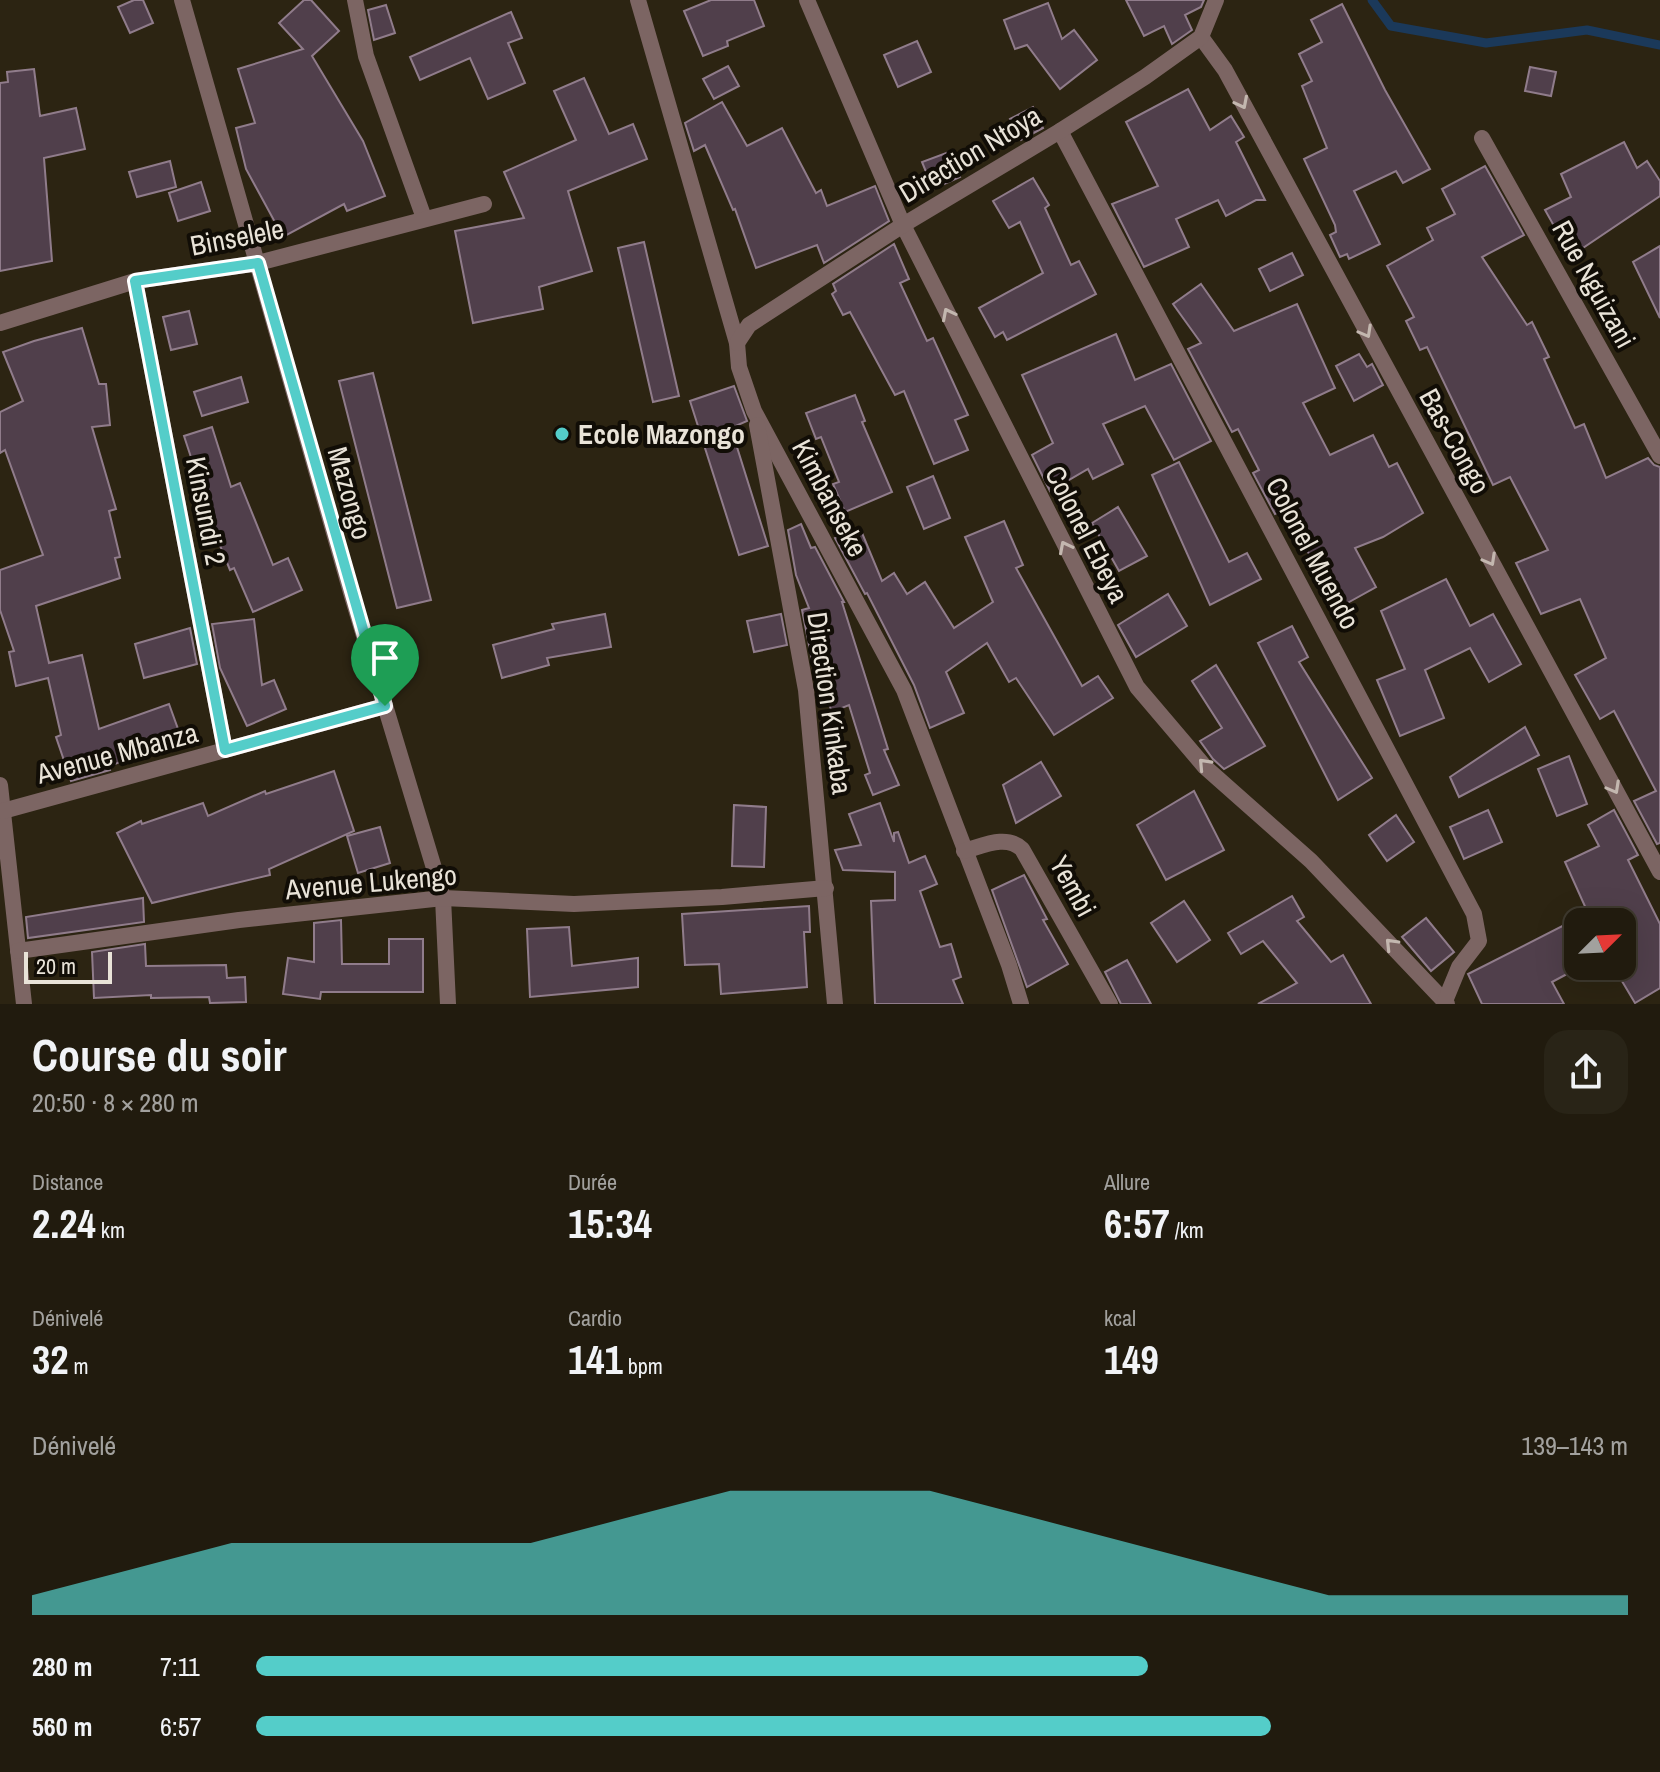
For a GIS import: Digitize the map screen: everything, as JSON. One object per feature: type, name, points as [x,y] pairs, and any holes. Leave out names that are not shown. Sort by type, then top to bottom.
[{"type":"street","name":"Mazongo","points":[[182,0],[443,898],[448,1004]]},
{"type":"street","points":[[355,0],[366,56],[424,218]]},
{"type":"street","name":"Kimbanseke","points":[[638,0],[737,343],[739,367],[754,411],[904,690],[1000,940],[1021,1004]]},
{"type":"street","name":"Colonel Ebeya","points":[[807,0],[903,225],[1137,687],[1205,767],[1311,861],[1446,1002]]},
{"type":"street","points":[[1201,37],[1216,0]]},
{"type":"street","name":"Direction Ntoya","points":[[737,343],[749,325],[903,225],[1145,77],[1201,37]]},
{"type":"street","name":"Bas-Congo","points":[[1201,37],[1225,70],[1660,872]]},
{"type":"street","name":"Colonel Muendo","points":[[1060,131],[1474,914],[1479,941],[1459,967],[1446,1002]]},
{"type":"street","name":"Rue Nguizani","points":[[1482,138],[1660,456]]},
{"type":"street","name":"Binselele","points":[[0,323],[135,281],[258,263],[484,204]]},
{"type":"street","name":"Kinsundi 2","points":[[135,281],[225,750]]},
{"type":"street","name":"Direction Kinkaba","points":[[754,411],[806,690],[835,1004]]},
{"type":"street","name":"Avenue Mbanza","points":[[3,811],[385,706]]},
{"type":"street","points":[[0,785],[24,1004]]},
{"type":"street","name":"Yembi","points":[[964,851],[1002,841],[1014,842],[1022,849],[1110,1004]]},
{"type":"street","name":"Avenue Lukengo","points":[[18,951],[239,920],[443,898],[574,904],[826,888]]},
{"type":"building","points":[[134,0],[143,0],[153,23],[130,33],[118,7]]},
{"type":"building","points":[[304,0],[311,0],[339,31],[312,56],[363,141],[385,196],[347,211],[344,204],[283,237],[246,169],[236,128],[255,123],[238,69],[303,49],[279,23]]},
{"type":"building","points":[[711,0],[754,0],[764,26],[727,41],[728,46],[703,56],[684,11]]},
{"type":"building","points":[[1126,0],[1204,0],[1201,7],[1185,15],[1192,30],[1172,44],[1164,26],[1144,36]]},
{"type":"building","points":[[1048,3],[1062,39],[1074,30],[1097,60],[1060,89],[1027,45],[1015,49],[1004,20]]},
{"type":"building","points":[[1342,4],[1385,90],[1430,169],[1403,183],[1396,171],[1354,191],[1380,244],[1349,259],[1347,254],[1340,257],[1330,235],[1336,232],[1335,225],[1304,159],[1327,148],[1302,86],[1312,81],[1299,54],[1322,42],[1311,20]]},
{"type":"building","points":[[386,5],[395,33],[374,40],[368,10]]},
{"type":"building","points":[[511,12],[522,38],[508,43],[525,83],[488,99],[470,58],[420,80],[410,57]]},
{"type":"building","points":[[917,41],[931,72],[898,87],[884,55]]},
{"type":"building","points":[[728,66],[739,86],[714,99],[703,79]]},
{"type":"building","points":[[1530,67],[1556,72],[1551,96],[1525,91]]},
{"type":"building","points":[[34,69],[40,116],[76,108],[85,149],[44,158],[52,261],[0,271],[0,83],[8,82],[7,72]]},
{"type":"building","points":[[584,78],[609,134],[633,124],[647,159],[568,191],[592,271],[539,287],[543,309],[473,323],[455,231],[524,218],[504,172],[576,140],[554,91]]},
{"type":"building","points":[[1188,89],[1210,130],[1231,116],[1244,137],[1236,142],[1265,200],[1256,200],[1226,216],[1218,200],[1176,219],[1189,247],[1144,267],[1112,204],[1158,186],[1126,122]]},
{"type":"building","points":[[722,102],[747,146],[782,128],[816,193],[821,190],[827,206],[875,186],[889,221],[824,263],[817,245],[756,268],[735,209],[705,145],[694,151],[685,123]]},
{"type":"building","points":[[1033,107],[1043,128],[1021,140],[1010,119]]},
{"type":"building","points":[[1624,142],[1637,168],[1647,161],[1660,181],[1660,196],[1571,256],[1545,210],[1571,197],[1561,174]]},
{"type":"building","points":[[949,152],[960,177],[933,189],[922,162]]},
{"type":"building","points":[[170,161],[176,187],[137,197],[129,172]]},
{"type":"building","points":[[1485,166],[1524,235],[1482,257],[1527,325],[1532,322],[1549,357],[1544,359],[1575,428],[1584,424],[1606,478],[1648,458],[1660,467],[1660,843],[1657,844],[1634,801],[1656,791],[1614,711],[1600,719],[1575,675],[1606,658],[1580,599],[1541,614],[1516,563],[1548,550],[1510,477],[1493,485],[1427,347],[1420,350],[1406,321],[1414,317],[1387,266],[1433,240],[1427,228],[1455,214],[1442,189]]},
{"type":"building","points":[[1033,178],[1049,205],[1045,208],[1071,265],[1079,261],[1096,294],[1007,340],[1003,332],[995,337],[979,308],[1043,273],[1020,222],[1009,228],[993,201]]},
{"type":"building","points":[[201,182],[210,211],[178,221],[169,193]]},
{"type":"building","points":[[644,242],[679,396],[653,402],[618,248]]},
{"type":"building","points":[[894,244],[909,279],[900,283],[927,341],[933,338],[968,415],[955,420],[968,450],[934,464],[904,391],[895,395],[850,312],[843,315],[832,294],[836,291],[833,284]]},
{"type":"building","points":[[1660,246],[1660,318],[1633,262]]},
{"type":"building","points":[[1292,253],[1303,275],[1270,291],[1259,269]]},
{"type":"building","points":[[1201,284],[1234,331],[1297,304],[1335,388],[1303,403],[1330,455],[1373,435],[1389,467],[1397,463],[1423,513],[1383,537],[1355,548],[1376,587],[1342,606],[1319,563],[1314,565],[1288,508],[1275,514],[1253,473],[1259,470],[1238,429],[1232,432],[1188,349],[1201,343],[1173,304]]},
{"type":"building","points":[[189,311],[197,344],[171,350],[163,317]]},
{"type":"building","points":[[82,328],[99,384],[106,384],[110,425],[92,427],[116,509],[109,511],[120,557],[115,558],[120,578],[36,606],[49,663],[82,655],[99,729],[169,704],[182,740],[109,766],[110,770],[71,781],[56,737],[61,735],[48,678],[16,686],[9,652],[14,651],[0,610],[0,570],[43,555],[5,450],[0,453],[0,412],[23,401],[3,352]]},
{"type":"building","points":[[1116,334],[1135,380],[1171,364],[1211,441],[1174,460],[1145,406],[1103,424],[1123,464],[1093,479],[1088,469],[1050,491],[1032,455],[1053,443],[1022,375]]},
{"type":"building","points":[[1359,354],[1367,367],[1372,364],[1383,385],[1354,401],[1336,366]]},
{"type":"building","points":[[373,373],[431,600],[397,608],[339,381]]},
{"type":"building","points":[[241,377],[248,402],[202,416],[194,392]]},
{"type":"building","points":[[734,386],[747,421],[731,428],[768,546],[739,555],[690,401]]},
{"type":"building","points":[[855,395],[865,421],[862,422],[892,492],[845,512],[833,484],[839,482],[821,437],[816,439],[806,413]]},
{"type":"building","points":[[212,427],[231,487],[240,483],[273,565],[288,558],[302,590],[253,612],[234,568],[230,570],[201,499],[204,497],[184,436]]},
{"type":"building","points":[[1179,462],[1229,562],[1247,553],[1261,579],[1210,605],[1152,475]]},
{"type":"building","points":[[933,476],[950,518],[924,529],[907,487]]},
{"type":"building","points":[[1118,507],[1147,556],[1119,571],[1092,523]]},
{"type":"building","points":[[1004,521],[1023,565],[1016,568],[1082,686],[1098,676],[1113,698],[1054,735],[1016,678],[1009,682],[987,643],[946,672],[964,713],[930,728],[914,685],[835,538],[860,528],[882,581],[894,573],[907,594],[925,582],[954,628],[993,602],[965,537]]},
{"type":"building","points":[[801,524],[811,548],[815,547],[844,602],[888,749],[884,750],[899,785],[873,795],[865,775],[870,773],[849,705],[832,712],[812,660],[802,610],[809,608],[796,575],[788,530]]},
{"type":"building","points":[[1446,579],[1470,626],[1493,614],[1521,664],[1489,682],[1470,648],[1425,670],[1444,718],[1400,736],[1377,680],[1405,669],[1381,611]]},
{"type":"building","points":[[1168,594],[1187,626],[1136,657],[1118,625]]},
{"type":"building","points":[[605,614],[611,647],[547,658],[549,665],[502,678],[493,645],[554,629],[552,624]]},
{"type":"building","points":[[781,614],[787,645],[754,652],[747,621]]},
{"type":"building","points":[[254,619],[262,685],[274,680],[286,709],[247,726],[220,668],[212,624]]},
{"type":"building","points":[[1292,626],[1308,657],[1299,662],[1372,778],[1338,800],[1258,643]]},
{"type":"building","points":[[190,628],[197,664],[144,678],[135,644]]},
{"type":"building","points":[[1216,665],[1265,746],[1224,769],[1200,741],[1222,728],[1192,681]]},
{"type":"building","points":[[1525,727],[1539,755],[1459,797],[1450,777]]},
{"type":"building","points":[[1569,756],[1587,804],[1557,816],[1538,769]]},
{"type":"building","points":[[1041,762],[1061,796],[1016,823],[1003,785]]},
{"type":"building","points":[[334,771],[354,831],[269,869],[270,875],[152,903],[117,833],[141,821],[142,824],[203,803],[208,816],[265,791],[266,794]]},
{"type":"building","points":[[1194,791],[1224,850],[1166,880],[1137,825]]},
{"type":"building","points":[[880,803],[894,842],[894,833],[898,832],[909,863],[925,856],[937,884],[920,891],[940,947],[951,944],[961,977],[953,980],[963,1004],[875,1004],[871,901],[895,900],[895,872],[843,870],[835,850],[861,845],[849,814]]},
{"type":"building","points":[[734,805],[766,807],[764,867],[732,866]]},
{"type":"building","points":[[1488,810],[1502,842],[1464,859],[1450,827]]},
{"type":"building","points":[[1614,810],[1638,855],[1628,860],[1660,924],[1660,988],[1635,1003],[1621,980],[1636,980],[1636,908],[1586,908],[1565,862],[1599,846],[1588,825]]},
{"type":"building","points":[[1396,815],[1414,842],[1387,861],[1369,835]]},
{"type":"building","points":[[380,827],[390,863],[358,873],[347,836]]},
{"type":"building","points":[[1024,875],[1047,919],[1043,920],[1068,964],[1027,987],[992,890]]},
{"type":"building","points":[[1292,896],[1304,917],[1297,921],[1331,962],[1343,955],[1371,1004],[1258,1004],[1297,983],[1263,941],[1241,954],[1228,933]]},
{"type":"building","points":[[143,898],[144,922],[28,938],[26,917]]},
{"type":"building","points":[[1184,901],[1210,940],[1177,962],[1151,923]]},
{"type":"building","points":[[809,906],[810,932],[804,932],[807,987],[721,994],[719,964],[685,965],[682,914]]},
{"type":"building","points":[[1426,918],[1454,952],[1431,971],[1402,937]]},
{"type":"building","points":[[341,920],[342,964],[389,964],[389,939],[423,939],[423,992],[321,992],[320,999],[283,994],[288,958],[314,962],[314,923]]},
{"type":"building","points":[[1564,925],[1564,976],[1552,982],[1564,1004],[1482,1004],[1468,974]]},
{"type":"building","points":[[569,927],[572,966],[638,958],[638,987],[530,997],[527,929]]},
{"type":"building","points":[[145,944],[146,966],[226,965],[227,978],[245,977],[246,1002],[210,1003],[209,997],[151,998],[151,995],[94,998],[92,952]]},
{"type":"building","points":[[1127,960],[1151,1004],[1121,1004],[1105,972]]},
{"type":"waterway","points":[[1372,0],[1391,26],[1486,43],[1587,30],[1660,45]]},
{"type":"place","name":"Ecole Mazongo","points":[[562,434]]},
{"type":"route","points":[[258,263],[385,706],[225,750],[135,281],[258,263]]}]
